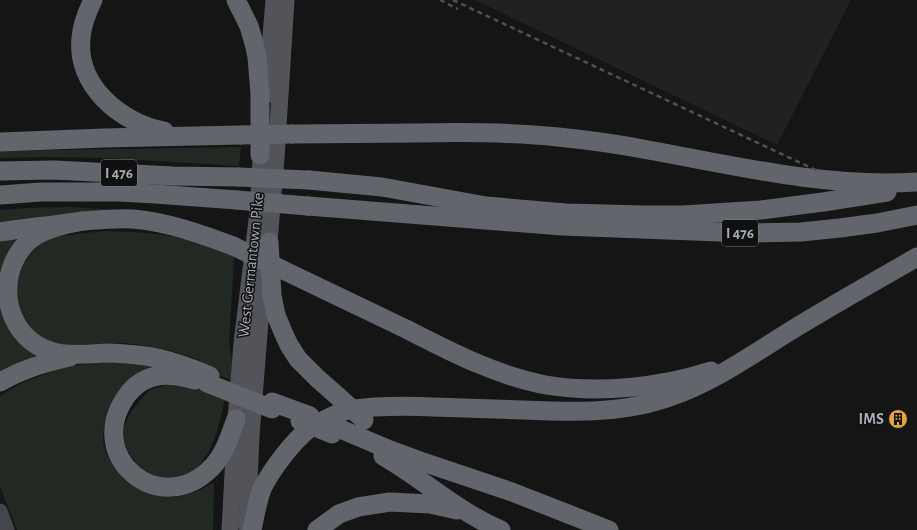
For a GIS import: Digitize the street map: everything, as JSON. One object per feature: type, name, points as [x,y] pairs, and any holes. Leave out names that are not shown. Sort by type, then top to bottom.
[{"type":"highway","points":[[93,0],[85,15],[80,39],[80,52],[87,74],[97,91],[120,114],[137,123],[162,131],[201,136]]},
{"type":"highway","points":[[236,0],[249,26],[257,57],[260,94],[260,154]]},
{"type":"highway","points":[[0,142],[292,134],[509,133],[593,142],[646,150],[740,168],[814,179],[886,184],[917,183]]},
{"type":"highway","name":"I 476","points":[[0,171],[54,170],[173,176],[309,180],[382,187],[415,192],[564,220],[644,215],[683,216],[761,210],[873,194],[917,183]]},
{"type":"highway","name":"I 476","points":[[0,195],[41,192],[125,192],[308,206],[564,220],[746,233],[801,232],[847,227],[917,215]]},
{"type":"highway","points":[[0,232],[106,219],[134,219],[189,230],[233,246],[452,352],[496,371],[522,380],[547,385],[576,389],[612,389],[656,384],[700,374],[728,365],[757,352]]},
{"type":"highway","points":[[82,221],[44,232],[36,236],[18,255],[11,268],[7,286],[10,312],[19,329],[38,346],[47,350],[68,355],[109,353],[138,355],[172,362],[199,371],[209,379],[335,431],[512,492],[610,530]]},
{"type":"highway","points":[[269,242],[272,296],[276,315],[289,345],[298,359],[317,378],[388,440],[400,448],[450,471]]},
{"type":"highway","points":[[252,530],[256,508],[263,487],[288,450],[310,428],[345,411],[362,408],[404,406],[562,412],[601,411],[664,400],[692,389],[725,372],[789,332],[917,257]]},
{"type":"highway","points":[[0,382],[26,370],[83,354]]},
{"type":"highway","points":[[209,379],[159,375],[149,378],[131,390],[123,400],[117,412],[114,425],[114,439],[117,452],[124,465],[133,475],[145,482],[158,486],[181,486],[194,482],[214,465],[221,455],[236,419]]},
{"type":"highway","points":[[335,431],[382,455],[468,513],[502,530]]},
{"type":"highway","points":[[317,530],[340,514],[358,507],[390,502],[430,504],[468,513]]},
{"type":"main road","name":"West Germantown Pike","points":[[230,530],[242,343],[258,212],[260,154],[274,0]]},
{"type":"main road","name":"West Germantown Pike","points":[[247,530],[252,429],[260,321],[269,242],[276,158],[286,0]]},
{"type":"main road","points":[[0,512],[7,530]]},
{"type":"shaded area","points":[[475,0],[851,0],[777,145]]},
{"type":"shaded area","points":[[241,147],[239,166],[105,158],[0,158],[0,151]]},
{"type":"shaded area","points":[[68,207],[118,210],[96,210],[0,224],[0,210]]},
{"type":"shaded area","points":[[104,231],[174,236],[214,247],[234,257],[229,343],[232,361],[231,380],[220,376],[217,371],[194,358],[172,351],[123,343],[65,345],[51,343],[40,337],[24,320],[19,310],[16,286],[23,264],[31,253],[43,242],[58,236]]},
{"type":"shaded area","points":[[19,238],[2,280],[40,354],[17,364],[0,374],[0,240]]},
{"type":"shaded area","points":[[90,363],[130,363],[161,367],[130,380],[118,392],[107,413],[103,443],[112,464],[124,479],[150,494],[165,497],[179,497],[197,491],[212,483],[214,484],[213,530],[17,530],[0,487],[0,396],[22,383],[58,369]]},
{"type":"shaded area","points":[[173,383],[186,383],[226,395],[217,432],[210,449],[201,463],[194,471],[177,478],[158,477],[138,466],[127,451],[124,440],[124,426],[131,412],[150,390]]},
{"type":"railway","points":[[440,0],[458,9]]},
{"type":"railway","points":[[453,0],[820,172]]},
{"type":"place","name":"IMS","points":[[898,419]]}]
